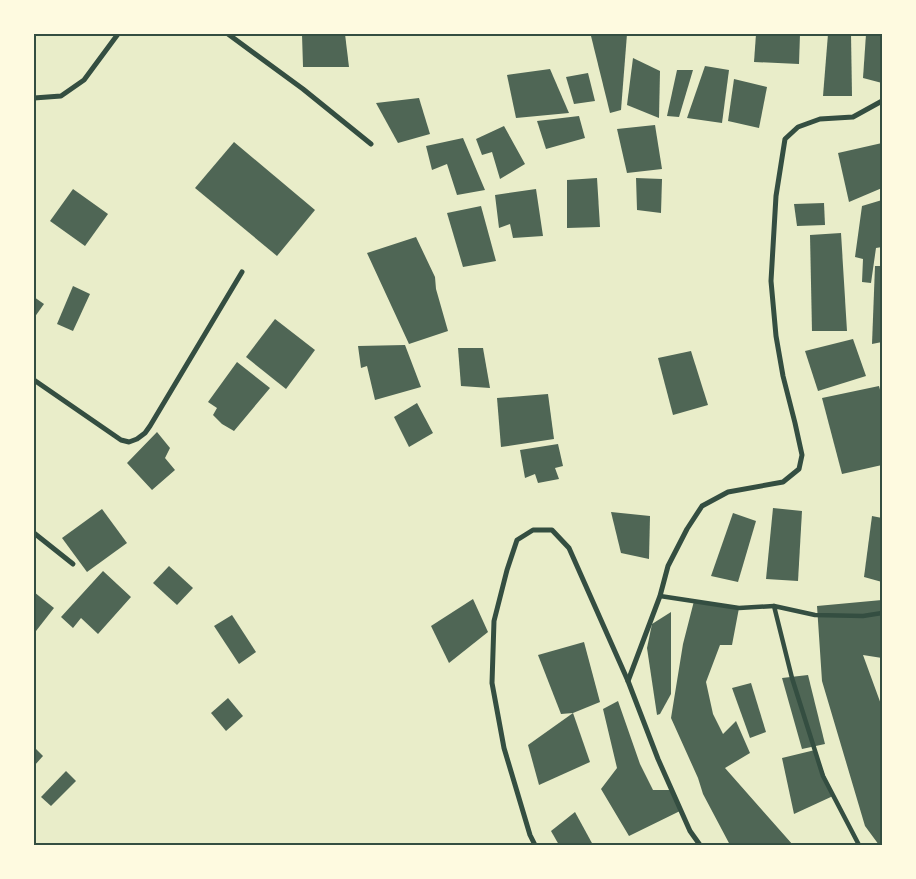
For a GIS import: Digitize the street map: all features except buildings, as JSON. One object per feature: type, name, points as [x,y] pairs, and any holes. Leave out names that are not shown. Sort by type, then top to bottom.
[{"type":"street","points":[[34,98],[61,96],[84,80],[118,34]]},
{"type":"street","points":[[228,34],[302,89],[371,144]]},
{"type":"street","points":[[628,681],[660,596],[668,566],[687,529],[702,506],[728,492],[783,482],[799,469],[802,455],[783,376],[776,336],[771,281],[776,196],[785,139],[798,127],[820,119],[853,116],[882,101]]},
{"type":"street","points":[[34,380],[121,440],[128,442],[137,439],[145,433],[154,419],[242,272]]},
{"type":"street","points":[[535,845],[530,835],[504,748],[492,683],[494,621],[507,570],[517,540],[533,530],[552,530],[569,548],[628,681],[658,759],[690,831],[700,845]]},
{"type":"street","points":[[34,533],[73,564]]},
{"type":"street","points":[[660,596],[739,608],[774,606],[814,615],[863,616],[882,613]]},
{"type":"street","points":[[774,606],[792,678],[823,776],[859,845]]}]
